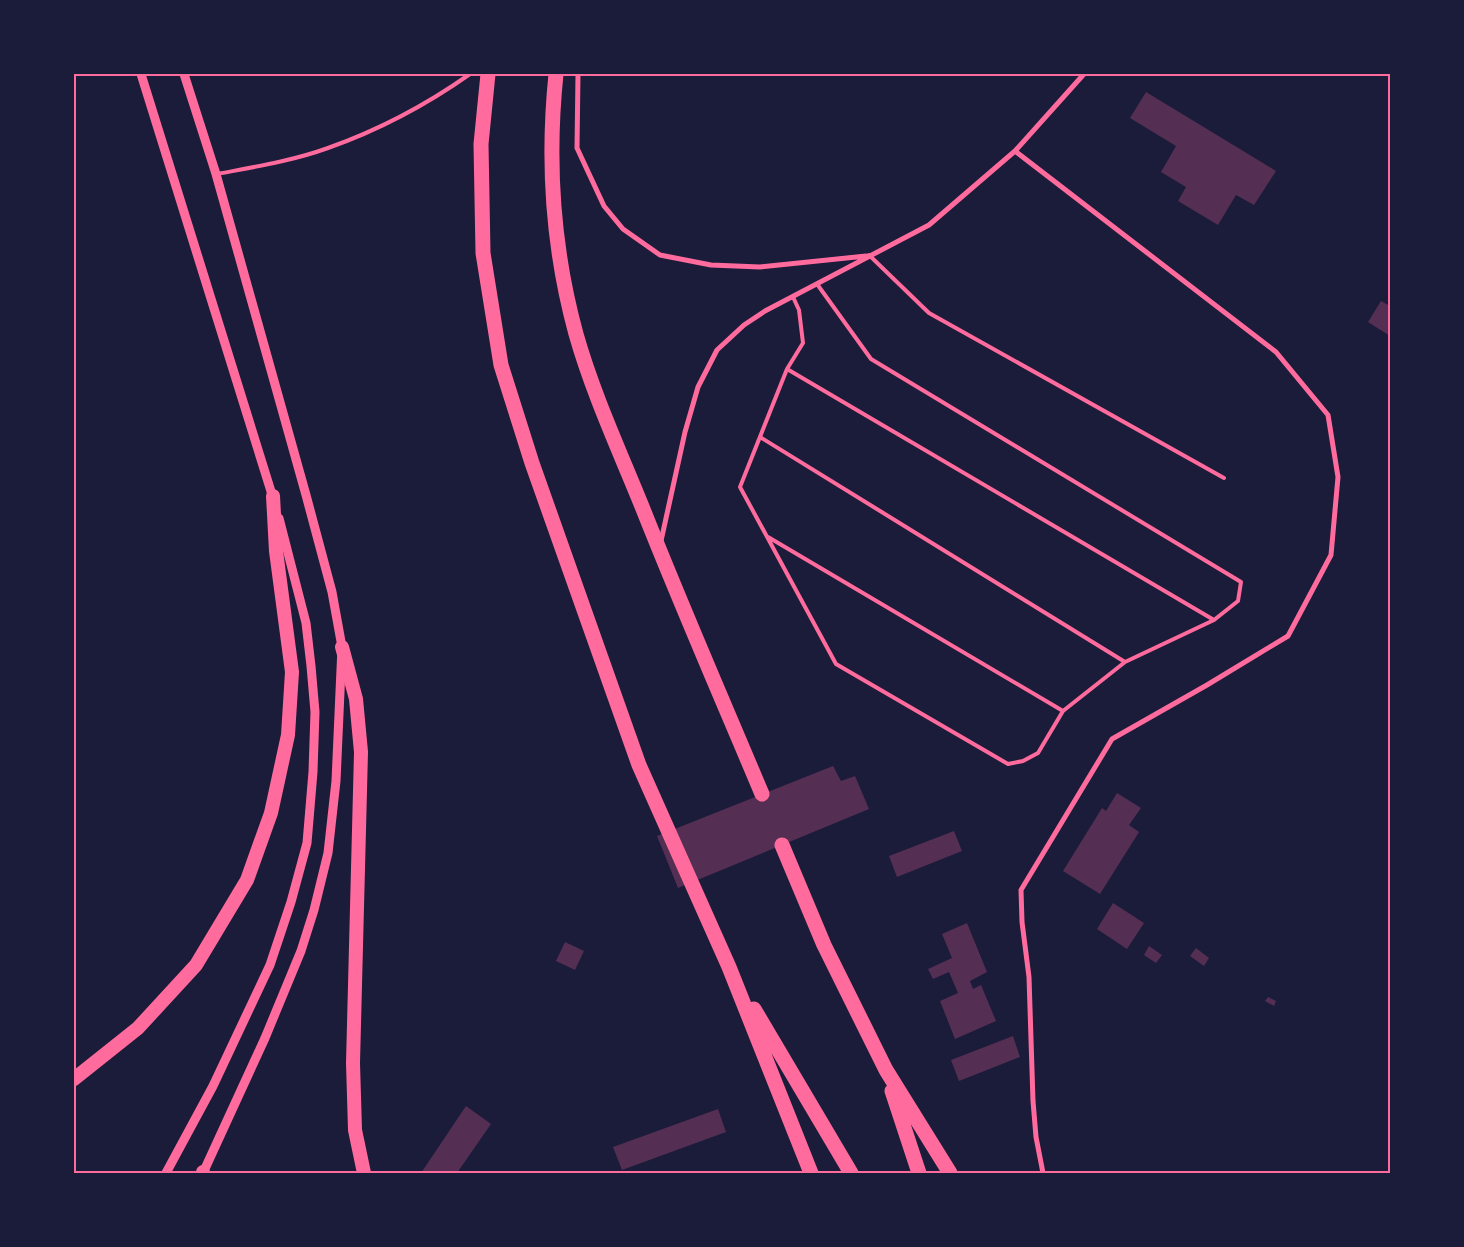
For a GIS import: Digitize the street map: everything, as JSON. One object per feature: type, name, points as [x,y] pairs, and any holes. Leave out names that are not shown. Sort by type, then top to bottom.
[{"type":"highway","points":[[488,74],[481,144],[483,253],[501,366],[532,463],[639,765],[729,967],[811,1173]]},
{"type":"highway","points":[[556,74],[552,148],[554,192],[558,236],[569,305],[577,335],[590,376],[659,549],[762,794]]},
{"type":"highway","points":[[74,1079],[138,1028],[196,965],[247,880],[271,813],[288,734],[292,672],[276,552],[272,496]]},
{"type":"highway","points":[[342,646],[356,699],[360,752],[353,1063],[355,1130],[364,1173]]},
{"type":"highway","points":[[782,845],[824,945],[886,1070],[950,1173]]},
{"type":"highway","points":[[729,967],[851,1173]]},
{"type":"highway","points":[[886,1070],[918,1173]]},
{"type":"street","points":[[141,74],[272,496],[306,624],[314,712],[313,772],[307,843],[291,902],[270,965],[213,1086],[166,1173]]},
{"type":"street","points":[[184,74],[216,174],[332,592],[342,646],[336,781],[328,853],[314,910],[301,951],[265,1038],[203,1173]]},
{"type":"street","points":[[578,74],[577,148],[604,206],[623,229],[660,255],[711,265],[760,267],[869,255]]},
{"type":"street","points":[[659,549],[685,432],[698,387],[717,350],[744,325],[765,311],[929,225],[1014,151],[1084,74]]},
{"type":"street","points":[[1014,151],[1276,352],[1328,415],[1338,477],[1331,555],[1288,636],[1208,685],[1112,739],[1021,890],[1022,922],[1029,978],[1033,1101],[1036,1137],[1043,1173]]},
{"type":"lane","points":[[216,174],[273,163],[327,148],[382,127],[441,95],[470,74]]},
{"type":"lane","points":[[869,255],[930,313],[1224,478]]},
{"type":"lane","points":[[793,297],[799,310],[803,343],[787,369],[740,487],[836,664],[1008,764],[1023,761],[1038,753],[1064,711],[1125,662],[1214,620],[1238,601],[1241,582],[871,359],[817,284]]},
{"type":"lane","points":[[787,369],[1214,620]]},
{"type":"lane","points":[[760,437],[1125,662]]},
{"type":"lane","points":[[767,537],[1064,711]]},
{"type":"building","points":[[1146,92],[1276,171],[1254,205],[1236,195],[1218,225],[1178,201],[1186,187],[1161,172],[1176,146],[1130,118]]},
{"type":"building","points":[[1381,301],[1390,306],[1390,336],[1368,322]]},
{"type":"building","points":[[833,766],[841,781],[855,776],[869,809],[678,888],[657,836]]},
{"type":"building","points":[[1117,793],[1141,808],[1129,825],[1139,832],[1100,894],[1063,871],[1102,808],[1106,811]]},
{"type":"building","points":[[954,831],[962,851],[897,877],[889,856]]},
{"type":"building","points":[[1113,903],[1144,923],[1127,949],[1097,929]]},
{"type":"building","points":[[967,923],[987,972],[970,981],[973,989],[981,985],[996,1021],[955,1039],[940,1001],[958,993],[949,972],[933,979],[928,969],[952,958],[942,934]]},
{"type":"building","points":[[565,942],[584,951],[575,970],[556,961]]},
{"type":"building","points":[[1149,946],[1162,955],[1156,963],[1144,955]]},
{"type":"building","points":[[1196,948],[1209,958],[1204,966],[1190,956]]},
{"type":"building","points":[[1268,997],[1276,1001],[1274,1006],[1265,1001]]},
{"type":"building","points":[[1013,1036],[1020,1057],[959,1081],[951,1060]]},
{"type":"building","points":[[466,1106],[491,1124],[457,1173],[421,1173]]},
{"type":"building","points":[[718,1109],[726,1132],[622,1170],[613,1147]]}]
